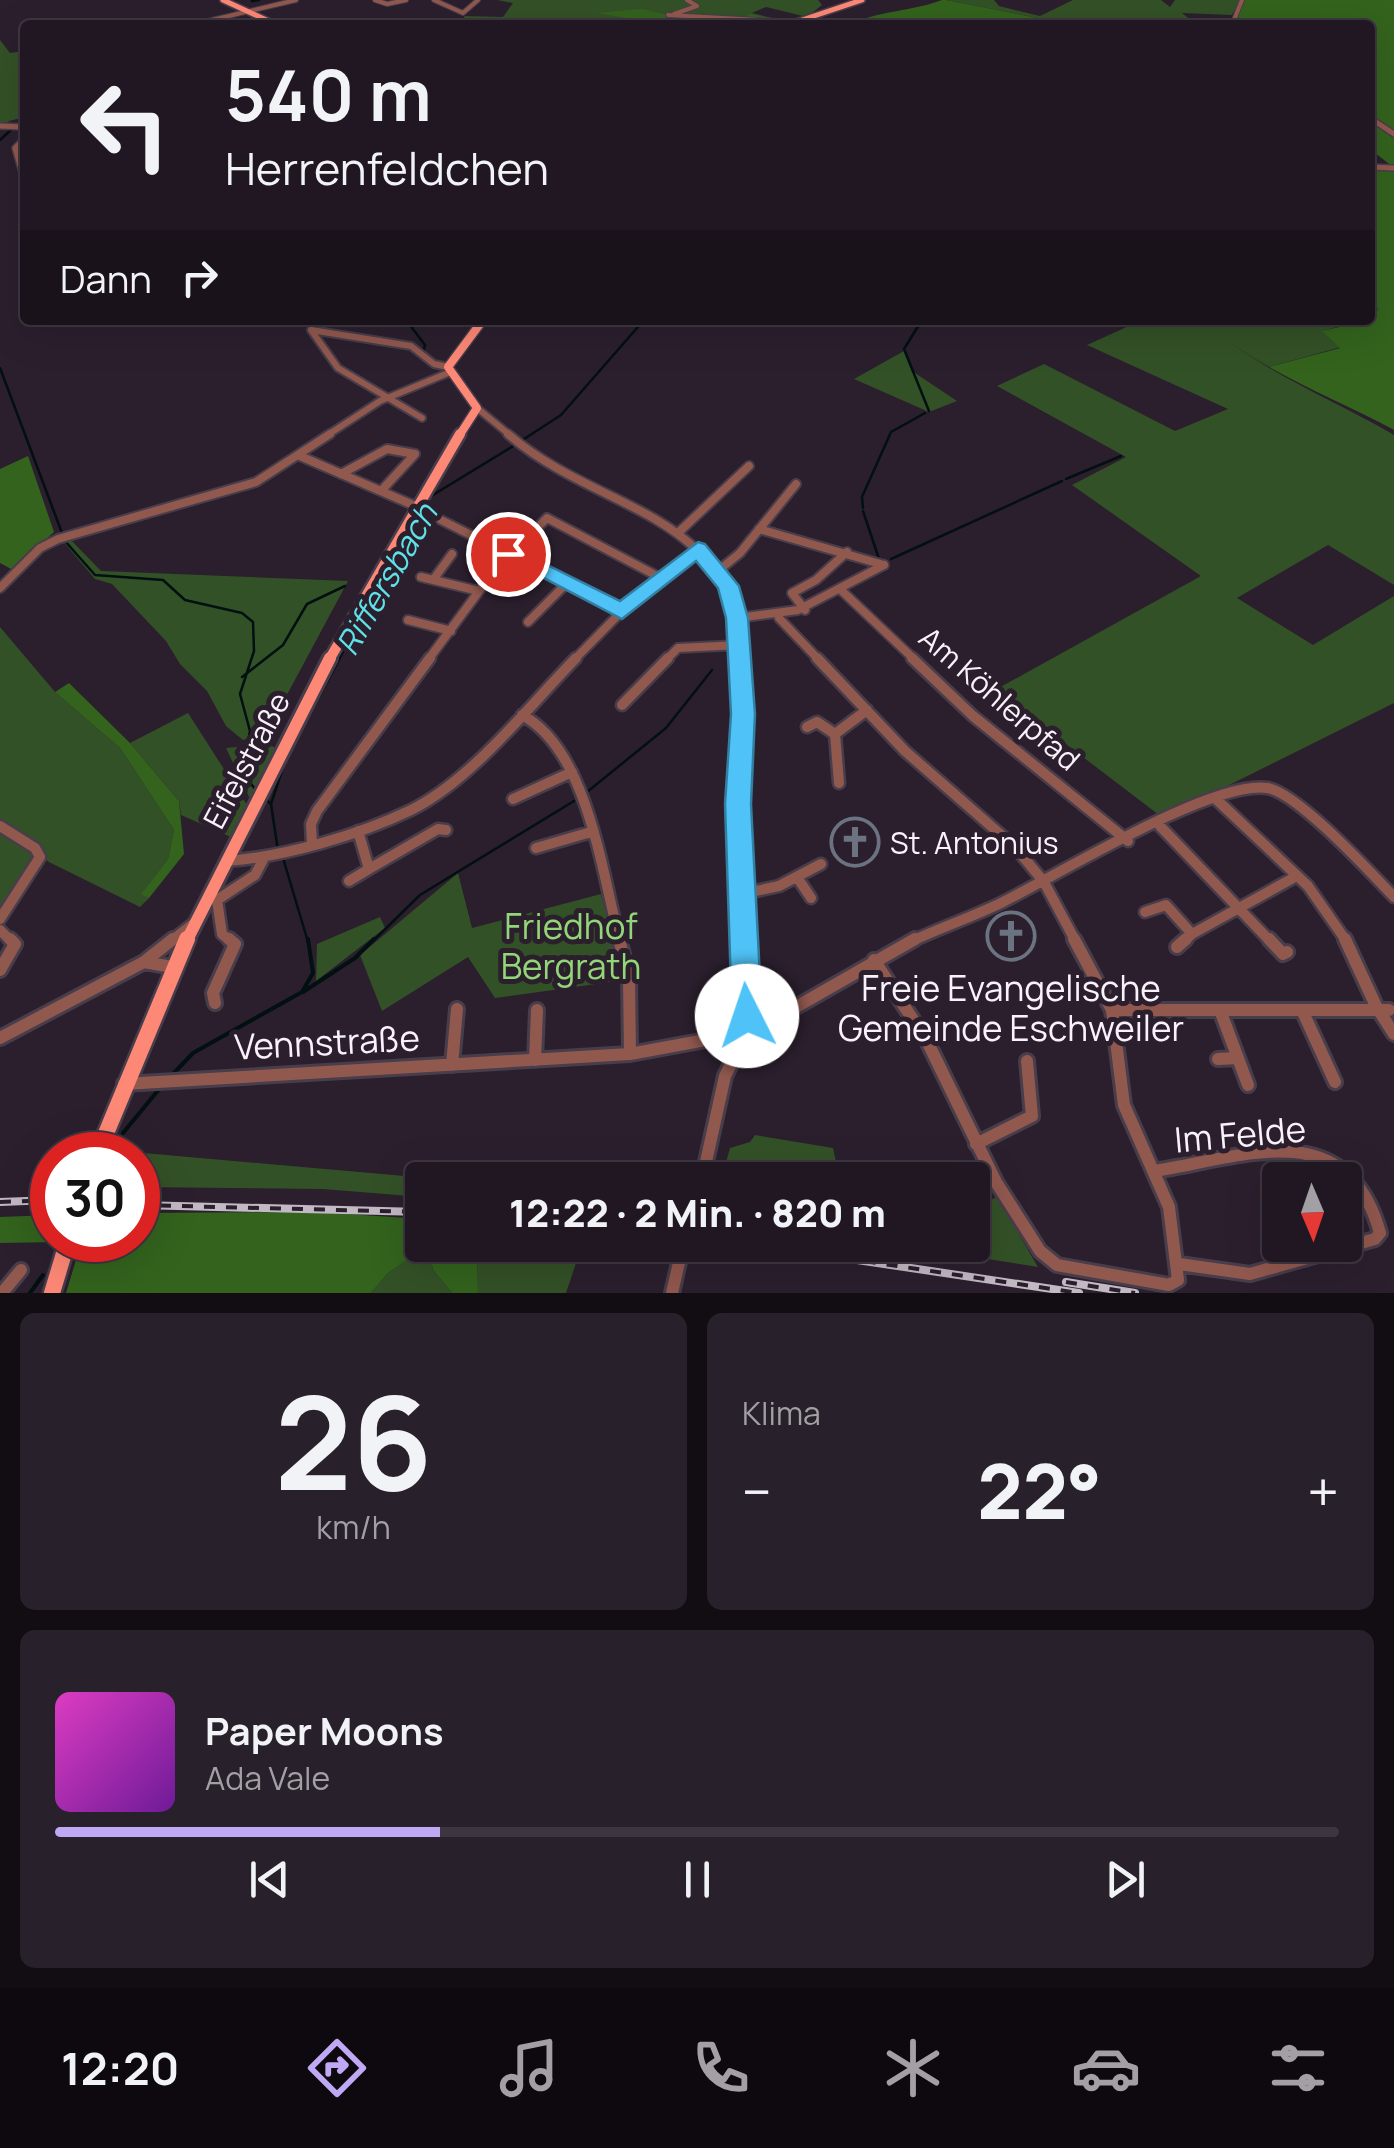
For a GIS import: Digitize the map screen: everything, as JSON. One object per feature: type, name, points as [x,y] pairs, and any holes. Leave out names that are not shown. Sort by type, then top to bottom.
[{"type":"main road","points":[[224,0],[266,20]]},
{"type":"main road","points":[[802,20],[862,0]]},
{"type":"main road","points":[[477,408],[448,370],[480,325]]},
{"type":"main road","name":"Eifelstraße","points":[[106,1132],[172,966],[224,861],[414,505],[477,408]]},
{"type":"main road","points":[[52,1293],[61,1262]]},
{"type":"street","points":[[209,20],[296,0]]},
{"type":"street","points":[[375,0],[387,4],[406,0]]},
{"type":"street","points":[[434,0],[464,14],[478,0]]},
{"type":"street","points":[[668,15],[698,5],[687,0]]},
{"type":"street","points":[[668,15],[736,20]]},
{"type":"street","points":[[20,143],[15,148],[20,166]]},
{"type":"street","points":[[422,418],[338,368],[311,330],[411,346],[448,370]]},
{"type":"street","points":[[0,588],[40,548],[64,537],[226,493],[265,478],[386,398],[448,370]]},
{"type":"street","points":[[477,408],[518,442],[652,512],[679,532],[718,571],[733,598],[740,644],[747,1016],[761,1027]]},
{"type":"street","points":[[341,474],[388,449],[415,454],[381,491]]},
{"type":"street","points":[[300,456],[414,505]]},
{"type":"street","points":[[679,532],[748,466]]},
{"type":"street","points":[[718,571],[796,484]]},
{"type":"street","points":[[312,845],[313,817],[479,591],[508,554],[547,518],[661,578]]},
{"type":"street","points":[[441,520],[622,611]]},
{"type":"street","points":[[737,618],[780,618],[805,610],[884,565],[759,529]]},
{"type":"street","points":[[224,861],[268,859],[414,809],[446,786],[522,714],[622,611],[698,549]]},
{"type":"street","points":[[805,610],[792,593],[816,580],[847,552]]},
{"type":"street","points":[[433,580],[452,554]]},
{"type":"street","points":[[420,577],[479,591]]},
{"type":"street","points":[[528,622],[566,584]]},
{"type":"street","name":"Am Köhlerpfad","points":[[841,590],[972,716],[1128,841]]},
{"type":"street","points":[[780,618],[932,776],[1015,848],[1044,882],[1112,1010],[1124,1105],[1169,1207],[1178,1280],[1169,1285],[1057,1265],[1040,1251],[1014,1215],[926,1041],[874,960]]},
{"type":"street","points":[[408,620],[451,631]]},
{"type":"street","points":[[622,705],[678,648],[740,644]]},
{"type":"street","points":[[835,734],[868,710]]},
{"type":"street","points":[[522,714],[552,736],[572,772],[630,976],[630,1054]]},
{"type":"street","points":[[807,727],[818,722],[835,734]]},
{"type":"street","points":[[835,734],[838,783]]},
{"type":"street","points":[[513,800],[572,772]]},
{"type":"street","points":[[740,1037],[756,1037],[761,1027],[811,1004],[874,960],[1240,790],[1266,787],[1287,795],[1394,897]]},
{"type":"street","points":[[1217,800],[1334,920],[1394,1034]]},
{"type":"street","points":[[0,826],[38,851],[36,867],[0,919]]},
{"type":"street","points":[[1160,826],[1283,954],[1287,952]]},
{"type":"street","points":[[349,882],[438,830],[446,830]]},
{"type":"street","points":[[358,831],[370,868]]},
{"type":"street","points":[[536,848],[590,832]]},
{"type":"street","points":[[215,1003],[213,993],[235,944],[222,934],[217,900],[254,875],[268,859]]},
{"type":"street","points":[[742,894],[758,894],[821,864]]},
{"type":"street","points":[[797,877],[811,898]]},
{"type":"street","points":[[1177,947],[1192,934],[1295,878]]},
{"type":"street","points":[[1145,912],[1166,904],[1192,934]]},
{"type":"street","points":[[0,1038],[144,962],[193,924]]},
{"type":"street","points":[[0,930],[15,944],[0,970]]},
{"type":"street","points":[[144,962],[172,966]]},
{"type":"street","points":[[452,1065],[458,1008]]},
{"type":"street","points":[[534,1060],[537,1010]]},
{"type":"street","points":[[1112,1010],[1382,1011]]},
{"type":"street","points":[[1220,1010],[1248,1085]]},
{"type":"street","points":[[1302,1010],[1335,1082]]},
{"type":"street","points":[[706,1162],[725,1076],[740,1037],[741,1018],[747,1016]]},
{"type":"street","name":"Vennstraße","points":[[124,1084],[630,1054],[740,1037]]},
{"type":"street","points":[[1218,1059],[1238,1058]]},
{"type":"street","points":[[976,1144],[1032,1116],[1027,1061]]},
{"type":"street","name":"Im Felde","points":[[1154,1171],[1294,1154],[1322,1155],[1354,1185],[1380,1233],[1375,1239],[1273,1272],[1250,1274],[1178,1264]]},
{"type":"street","points":[[672,1293],[679,1262]]},
{"type":"street","points":[[2,1293],[21,1270]]},
{"type":"green space","points":[[497,0],[818,0],[822,5],[807,17],[766,7],[752,13],[772,18],[768,20],[461,20],[465,16],[503,17],[513,3]]},
{"type":"green space","points":[[942,0],[1048,20],[861,20]]},
{"type":"green space","points":[[946,0],[994,0],[999,6],[1040,16],[1073,0],[1161,0],[1170,7],[1175,0],[1241,0],[1232,15],[1182,13],[1191,20],[1048,20]]},
{"type":"green space","points":[[1243,0],[1394,0],[1394,430],[1269,367],[1340,348],[1322,331],[1348,325],[1375,325],[1378,309],[1375,166],[1393,167],[1375,153],[1375,20],[1235,20]]},
{"type":"green space","points":[[643,9],[696,20],[639,20],[596,13]]},
{"type":"green space","points":[[750,14],[778,20],[732,20]]},
{"type":"green space","points":[[0,40],[10,53],[20,52],[20,118],[9,121],[0,130]]},
{"type":"green space","points":[[1131,325],[1344,325],[1323,331],[1341,347],[1269,367],[1231,343],[1250,356],[1290,380],[1394,435],[1394,585],[1328,545],[1237,598],[1313,645],[1394,596],[1394,703],[1163,818],[995,690],[1201,576],[1072,485],[1126,457],[997,386],[1044,364],[1175,431],[1228,409],[1087,345]]},
{"type":"green space","points":[[904,351],[912,371],[957,401],[929,412],[854,379]]},
{"type":"green space","points":[[28,456],[54,532],[13,570],[0,563],[0,469]]},
{"type":"green space","points":[[70,539],[101,571],[348,581],[267,732],[243,740],[226,726],[207,691],[180,664],[166,641],[112,584],[95,579],[62,540]]},
{"type":"green space","points":[[0,627],[55,692],[120,748],[174,830],[168,859],[142,893],[149,898],[140,907],[49,862],[0,824]]},
{"type":"green space","points":[[69,683],[130,743],[179,801],[184,854],[149,898],[141,894],[168,859],[174,830],[120,748],[55,692]]},
{"type":"green space","points":[[188,713],[247,805],[231,837],[181,815],[179,801],[130,743]]},
{"type":"green space","points":[[269,744],[275,748],[250,799],[226,748]]},
{"type":"green space","points":[[0,829],[36,858],[0,913]]},
{"type":"green space","name":"Friedhof Bergrath","points":[[458,873],[472,928],[601,894],[625,980],[495,998],[468,957],[382,1011],[360,955]]},
{"type":"green space","points":[[380,917],[385,928],[316,981],[317,944]]},
{"type":"green space","points":[[755,1135],[833,1148],[836,1162],[726,1162],[730,1148],[750,1142]]},
{"type":"green space","points":[[160,1154],[405,1176],[405,1196],[323,1189],[160,1187]]},
{"type":"green space","points":[[997,1197],[1038,1267],[990,1259],[990,1200]]},
{"type":"green space","points":[[316,1212],[405,1218],[405,1261],[371,1293],[66,1293],[75,1262],[160,1262],[160,1213]]},
{"type":"green space","points":[[30,1216],[30,1242],[0,1243],[0,1217]]},
{"type":"green space","points":[[405,1261],[431,1262],[433,1270],[452,1293],[371,1293]]},
{"type":"green space","points":[[431,1262],[477,1262],[478,1293],[452,1293],[433,1270]]},
{"type":"green space","points":[[477,1262],[576,1262],[566,1293],[478,1293]]},
{"type":"waterway","points":[[252,1],[259,0]]},
{"type":"waterway","points":[[0,140],[12,129]]},
{"type":"waterway","points":[[410,325],[425,345],[423,352]]},
{"type":"waterway","name":"Riffersbach","points":[[521,441],[561,415],[640,325]]},
{"type":"waterway","points":[[919,325],[904,349],[929,411]]},
{"type":"waterway","points":[[0,368],[65,541],[95,575],[163,580],[185,600],[242,613],[253,622],[254,651],[247,673]]},
{"type":"waterway","points":[[863,508],[862,497],[891,432],[925,413]]},
{"type":"waterway","name":"Riffersbach","points":[[428,498],[515,445]]},
{"type":"waterway","points":[[1066,479],[1121,456]]},
{"type":"waterway","points":[[891,559],[1062,481]]},
{"type":"waterway","points":[[863,511],[879,559]]},
{"type":"waterway","name":"Riffersbach","points":[[271,804],[284,764],[384,574]]},
{"type":"waterway","points":[[247,673],[283,645],[307,604],[345,586]]},
{"type":"waterway","points":[[587,792],[666,728],[712,670]]},
{"type":"waterway","points":[[242,677],[247,673]]},
{"type":"waterway","points":[[247,673],[240,694],[250,731],[242,772],[258,793]]},
{"type":"waterway","points":[[264,798],[271,804]]},
{"type":"waterway","points":[[372,942],[420,895],[574,801]]},
{"type":"waterway","points":[[271,804],[278,851]]},
{"type":"waterway","points":[[283,858],[308,942]]},
{"type":"waterway","points":[[172,1075],[193,1053],[302,992],[313,973],[308,939]]},
{"type":"waterway","points":[[303,992],[355,958],[374,939]]},
{"type":"waterway","points":[[124,1132],[160,1088]]},
{"type":"waterway","points":[[30,1293],[43,1275]]},
{"type":"railway","points":[[0,1202],[30,1201]]},
{"type":"railway","points":[[160,1206],[405,1212]]},
{"type":"railway","points":[[870,1262],[1079,1293]]},
{"type":"railway","points":[[1066,1282],[1135,1293]]},
{"type":"place","name":"St. Antonius","points":[[855,842]]},
{"type":"place","name":"Freie Evangelische Gemeinde Eschweiler","points":[[1011,936]]},
{"type":"route","points":[[508,554],[622,611],[698,549],[728,586],[736,609],[740,644],[743,755],[738,804],[747,1016]]}]
